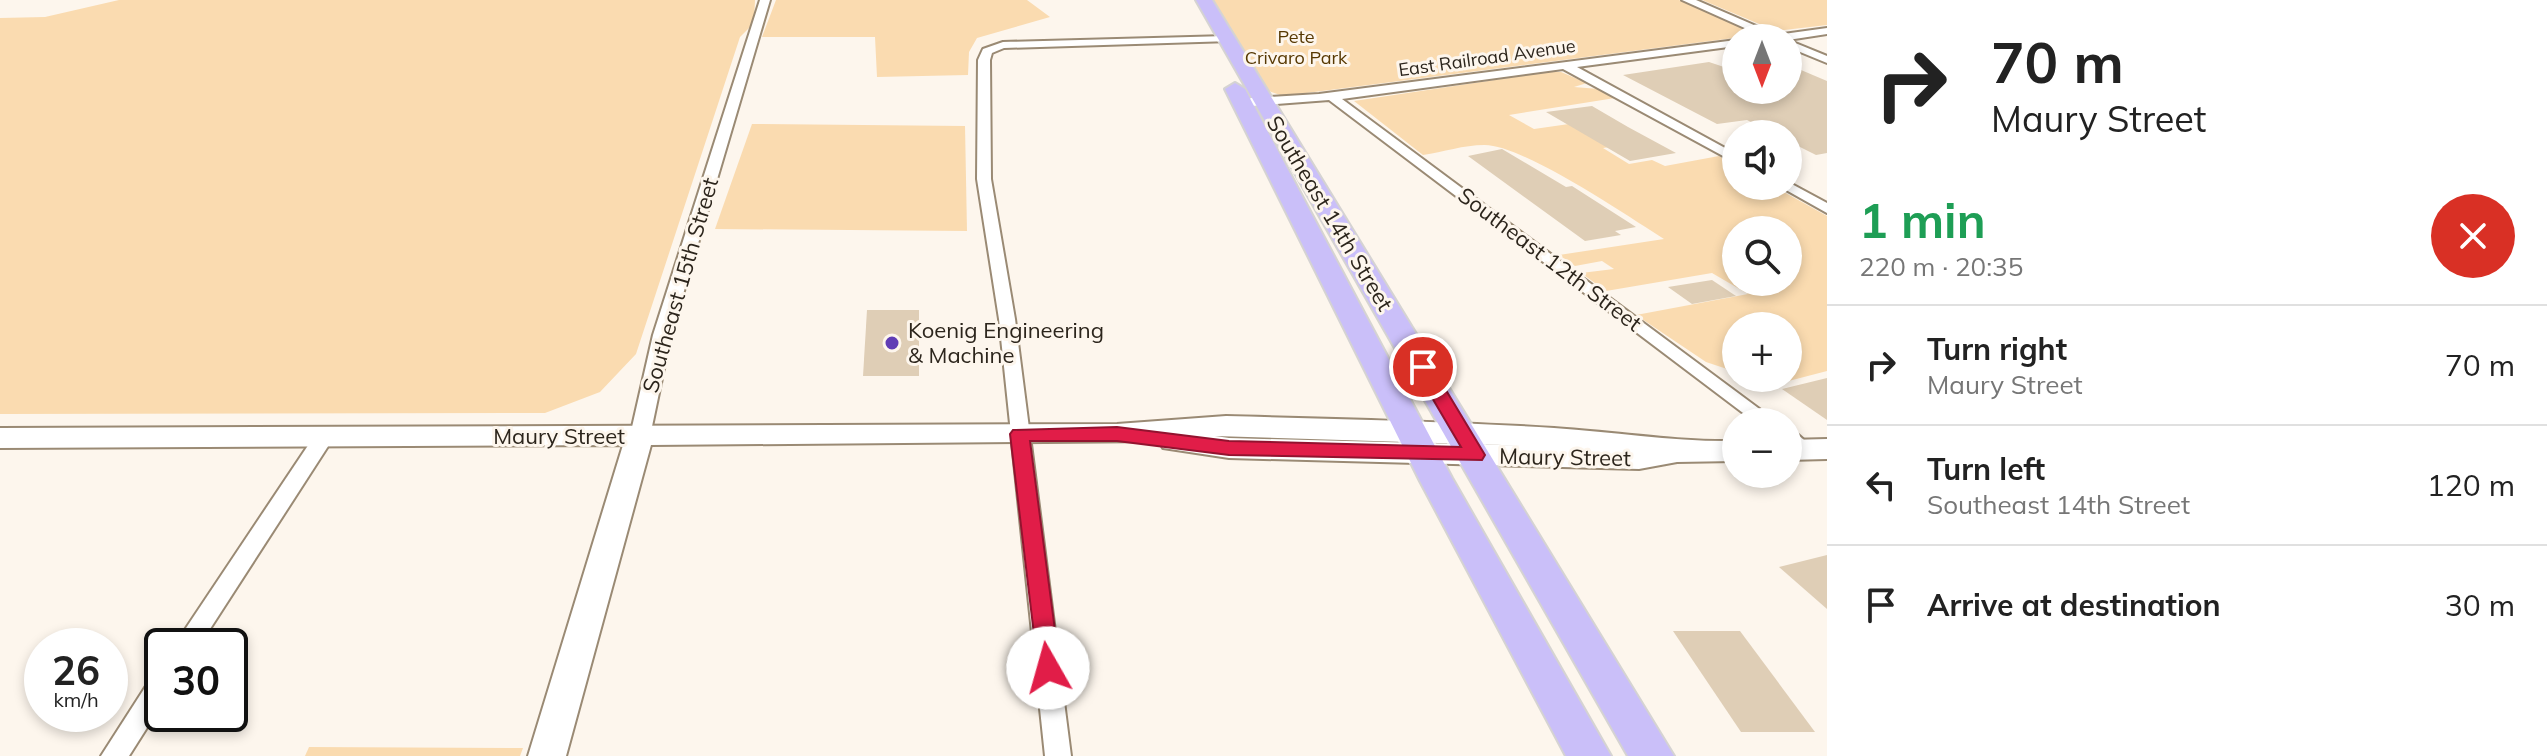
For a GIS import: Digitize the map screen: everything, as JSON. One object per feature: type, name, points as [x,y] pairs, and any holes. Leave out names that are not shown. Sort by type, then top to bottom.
[{"type":"main road","name":"Southeast 14th Street","points":[[1185,0],[1217,39],[1253,102],[1468,443],[1652,756]]},
{"type":"main road","name":"Southeast 14th Street","points":[[1204,0],[1217,39]]},
{"type":"main road","name":"Southeast 14th Street","points":[[1253,102],[1416,442],[1589,756]]},
{"type":"main road","name":"Maury Street","points":[[0,438],[1117,434],[1229,448],[1468,443],[1639,459],[1677,452],[1722,451]]},
{"type":"main road","name":"Southeast 15th Street","points":[[547,756],[640,436]]},
{"type":"street","name":"Southeast 15th Street","points":[[640,436],[662,335],[765,0]]},
{"type":"street","points":[[1687,0],[1743,24]]},
{"type":"street","points":[[1802,34],[1827,31]]},
{"type":"street","points":[[1058,756],[1007,319],[984,179],[984,60],[987,51],[1003,45],[1217,39]]},
{"type":"street","name":"East Railroad Avenue","points":[[1253,102],[1332,97],[1722,45]]},
{"type":"street","points":[[1802,49],[1827,60]]},
{"type":"street","points":[[1566,66],[1722,151]]},
{"type":"street","name":"Southeast 12th Street","points":[[1332,97],[1749,408]]},
{"type":"street","points":[[1802,195],[1827,209]]},
{"type":"street","points":[[198,628],[324,437]]},
{"type":"street","points":[[114,756],[144,710]]},
{"type":"green space","points":[[119,0],[755,0],[754,23],[740,37],[636,354],[600,392],[545,413],[0,414],[0,18],[45,17]]},
{"type":"green space","points":[[776,0],[1027,0],[1050,17],[977,38],[969,52],[968,75],[877,77],[875,37],[762,37]]},
{"type":"green space","name":"Pete Crivaro Park","points":[[1212,0],[1679,0],[1732,24],[1722,24],[1722,40],[1283,96],[1266,90]]},
{"type":"green space","points":[[1702,0],[1827,0],[1827,25],[1802,28],[1802,24],[1759,24]]},
{"type":"green space","points":[[1548,72],[1561,72],[1587,83],[1574,87],[1599,89],[1615,98],[1509,115],[1534,129],[1590,121],[1629,144],[1603,148],[1629,164],[1652,160],[1665,166],[1719,156],[1722,158],[1722,200],[1798,200],[1827,216],[1827,371],[1802,377],[1802,312],[1722,312],[1722,367],[1706,362],[1636,315],[1737,296],[1802,296],[1802,216],[1722,216],[1722,279],[1712,273],[1606,291],[1581,273],[1614,269],[1602,261],[1575,266],[1559,255],[1664,239],[1575,183],[1501,148],[1476,145],[1423,155],[1354,101]]},
{"type":"green space","points":[[752,124],[965,126],[967,231],[715,229]]},
{"type":"green space","points":[[309,747],[523,748],[520,756],[305,756]]},
{"type":"building","points":[[1709,62],[1722,66],[1722,104],[1802,104],[1802,70],[1827,81],[1827,153],[1816,155],[1802,148],[1802,120],[1722,120],[1722,123],[1717,124],[1623,75]]},
{"type":"building","points":[[1592,106],[1676,153],[1630,161],[1546,112]]},
{"type":"building","points":[[1502,149],[1566,187],[1572,186],[1636,227],[1615,231],[1621,235],[1585,241],[1468,156]]},
{"type":"building","points":[[1712,280],[1722,287],[1722,296],[1736,296],[1692,304],[1668,287]]},
{"type":"building","name":"Koenig Engineering & Machine","points":[[867,310],[919,310],[919,376],[863,376]]},
{"type":"building","points":[[1827,378],[1827,420],[1786,392],[1802,392],[1802,384]]},
{"type":"building","points":[[1827,555],[1827,609],[1779,567]]},
{"type":"building","points":[[1673,631],[1740,631],[1815,732],[1741,732]]},
{"type":"place","name":"Koenig Engineering & Machine","points":[[892,343]]},
{"type":"route","points":[[1048,668],[1020,434],[1117,434],[1229,448],[1475,455],[1423,367]]}]
